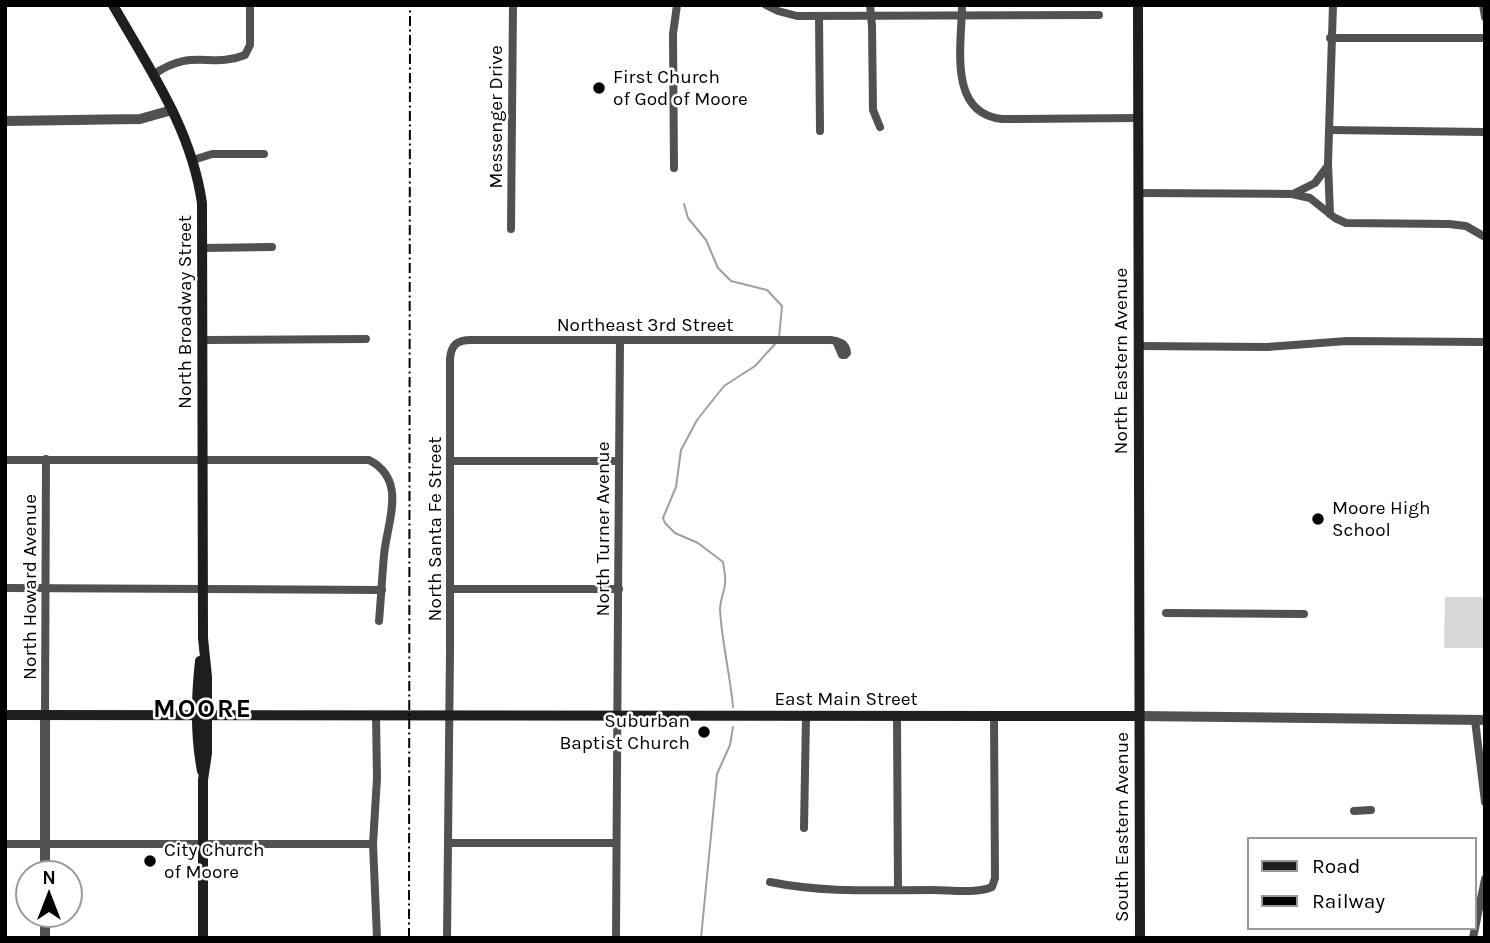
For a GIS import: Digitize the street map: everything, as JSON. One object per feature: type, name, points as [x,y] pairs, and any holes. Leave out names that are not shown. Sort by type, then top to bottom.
[{"type":"main road","name":"North Broadway Street","points":[[113,5],[186,136],[202,203],[202,716],[207,753],[203,780],[203,938]]},
{"type":"main road","name":"North Eastern Avenue","points":[[1138,5],[1139,716]]},
{"type":"main road","name":"East Main Street","points":[[5,715],[1139,716]]},
{"type":"main road","name":"South Eastern Avenue","points":[[1139,716],[1140,938]]},
{"type":"street","points":[[153,75],[182,60],[246,55],[250,45],[250,5]]},
{"type":"street","name":"Messenger Drive","points":[[512,229],[513,5]]},
{"type":"street","points":[[674,167],[673,34],[677,5]]},
{"type":"street","points":[[766,5],[788,15],[819,16],[1099,15]]},
{"type":"street","points":[[870,5],[873,110],[880,127]]},
{"type":"street","points":[[962,5],[962,83],[968,100],[982,113],[1002,119],[1138,118]]},
{"type":"street","points":[[1330,214],[1328,163],[1333,5]]},
{"type":"street","points":[[1483,5],[1485,17]]},
{"type":"street","points":[[819,16],[821,131]]},
{"type":"street","points":[[1331,38],[1485,38]]},
{"type":"street","points":[[5,121],[133,120],[155,117],[172,110]]},
{"type":"street","points":[[1330,130],[1485,132]]},
{"type":"street","points":[[193,160],[212,154],[264,154]]},
{"type":"street","points":[[1292,194],[1315,183],[1328,163]]},
{"type":"street","points":[[1139,193],[1292,194],[1310,198],[1335,218],[1346,223],[1457,225],[1473,229],[1485,237]]},
{"type":"street","points":[[203,248],[272,247]]},
{"type":"street","points":[[203,340],[366,339]]},
{"type":"street","name":"Northeast 3rd Street","points":[[455,343],[471,340],[836,341]]},
{"type":"street","name":"North Turner Avenue","points":[[616,938],[620,341]]},
{"type":"street","points":[[1139,346],[1267,347],[1347,341],[1485,342]]},
{"type":"street","name":"North Santa Fe Street","points":[[447,938],[450,359],[455,343]]},
{"type":"street","name":"North Howard Avenue","points":[[45,715],[46,459]]},
{"type":"street","points":[[5,460],[369,460],[381,466],[391,485],[392,519],[384,551],[379,621]]},
{"type":"street","points":[[451,461],[619,461]]},
{"type":"street","points":[[5,588],[382,590]]},
{"type":"street","points":[[450,589],[619,589]]},
{"type":"street","points":[[1166,613],[1304,614]]},
{"type":"street","points":[[45,715],[46,859]]},
{"type":"street","points":[[376,716],[377,794],[373,844],[377,938]]},
{"type":"street","name":"East Main Street","points":[[1139,716],[1480,720]]},
{"type":"street","points":[[804,828],[806,717]]},
{"type":"street","points":[[897,717],[898,890]]},
{"type":"street","points":[[770,883],[816,889],[966,890],[992,887],[995,878],[994,717]]},
{"type":"street","points":[[1480,720],[1485,802]]},
{"type":"street","points":[[1354,811],[1371,810]]},
{"type":"street","points":[[448,843],[616,844]]},
{"type":"street","points":[[5,844],[373,844]]},
{"type":"street","points":[[1476,923],[1485,879]]},
{"type":"shaded area","points":[[1445,597],[1485,597],[1485,648],[1444,648]]},
{"type":"waterway","points":[[684,204],[688,218],[706,240],[718,268],[731,281],[767,290],[782,306],[779,338]]},
{"type":"waterway","points":[[733,707],[720,610],[725,581],[723,562],[698,543],[675,533],[663,518],[676,487],[681,450],[697,420],[724,386],[755,366],[776,343]]},
{"type":"waterway","points":[[701,938],[717,774],[730,745],[733,727]]},
{"type":"railway","points":[[409,938],[410,5]]},
{"type":"place","name":"First Church of God of Moore","points":[[599,88]]},
{"type":"place","name":"Moore High School","points":[[1318,519]]},
{"type":"place","name":"Suburban Baptist Church","points":[[704,732]]},
{"type":"place","name":"City Church of Moore","points":[[150,861]]},
{"type":"district","name":"MOORE","points":[[203,708]]}]
